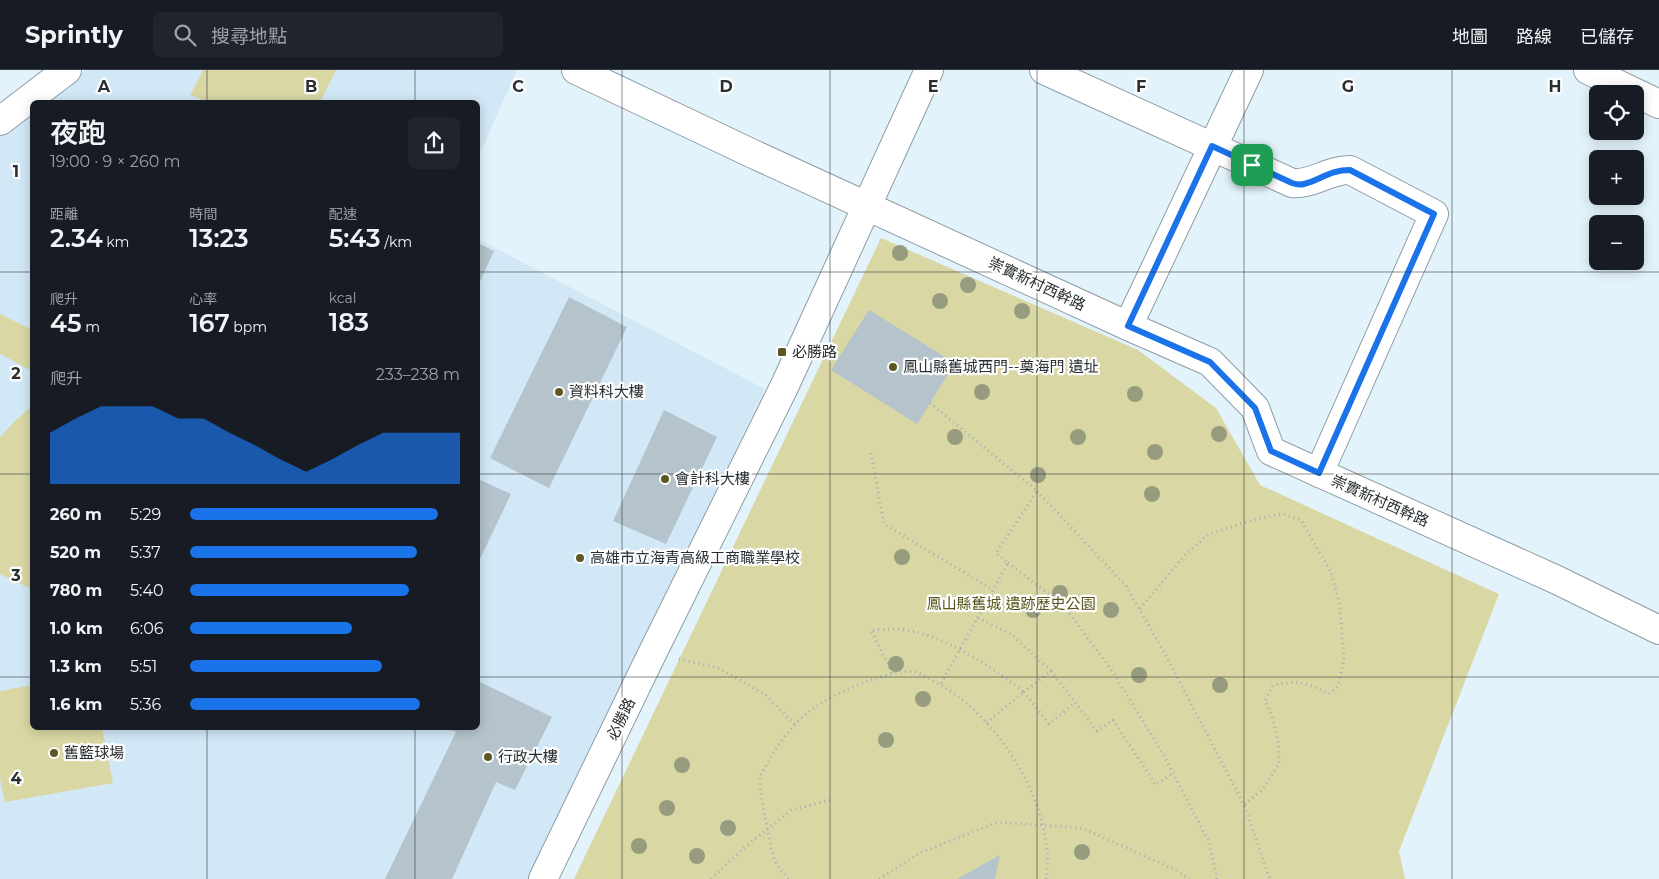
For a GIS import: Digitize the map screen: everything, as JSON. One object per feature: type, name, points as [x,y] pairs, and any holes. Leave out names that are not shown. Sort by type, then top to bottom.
[{"type":"street","points":[[0,121],[67,70]]},
{"type":"street","name":"崇實新村西幹路","points":[[576,70],[867,206],[1210,362],[1255,408],[1271,451],[1557,580],[1659,630]]},
{"type":"street","name":"必勝路","points":[[543,879],[785,385],[929,70]]},
{"type":"street","points":[[1044,70],[1292,183],[1303,184],[1324,175],[1341,170],[1350,170],[1434,214],[1319,473]]},
{"type":"street","points":[[1128,326],[1248,70]]},
{"type":"street","points":[[1588,70],[1659,104]]},
{"type":"path","points":[[930,403],[1037,490],[1126,586],[1164,652],[1244,805],[1270,879]]},
{"type":"path","points":[[871,453],[884,524],[993,590]]},
{"type":"path","points":[[1037,490],[996,553],[1063,605],[1113,672],[1163,754],[1208,842],[1217,879]]},
{"type":"path","points":[[1140,609],[1184,556],[1209,534],[1256,519],[1282,514],[1301,520],[1331,572],[1340,606],[1344,660],[1338,686],[1329,694],[1310,685],[1293,681],[1273,685],[1265,701],[1273,719],[1278,742],[1278,764],[1263,789],[1244,805]]},
{"type":"path","points":[[940,685],[1008,563]]},
{"type":"path","points":[[978,618],[1011,634],[1051,671],[1097,731],[1113,720],[1156,784],[1172,774]]},
{"type":"path","points":[[892,673],[871,630],[906,630],[940,640],[994,670],[1024,692],[1049,724],[1075,703]]},
{"type":"path","points":[[654,652],[671,658],[718,668],[765,694],[795,725]]},
{"type":"path","points":[[986,723],[1051,671]]},
{"type":"path","points":[[788,879],[774,860],[759,778],[778,744],[811,710],[842,692],[892,673],[917,672],[954,693],[986,723],[1013,755],[1029,787],[1043,824],[1049,862],[1046,879]]},
{"type":"path","points":[[711,879],[744,848],[791,810],[830,800]]},
{"type":"path","points":[[879,879],[920,853],[998,822],[1082,828],[1176,870],[1189,879]]},
{"type":"shaded area","points":[[85,70],[517,70],[480,153],[480,100],[46,100]]},
{"type":"shaded area","name":"高雄市立海青高級工商職業學校","points":[[30,112],[30,730],[480,730],[480,240],[765,389],[529,879],[0,879],[0,135]]},
{"type":"green space","points":[[203,70],[336,70],[321,100],[202,100],[190,95]]},
{"type":"green space","name":"鳳山縣舊城 遺跡歷史公園","points":[[881,238],[1138,350],[1216,408],[1260,485],[1499,594],[1399,851],[1405,879],[574,879]]},
{"type":"green space","points":[[0,314],[30,329],[30,370],[0,354]]},
{"type":"green space","points":[[30,408],[30,588],[0,574],[0,437]]},
{"type":"green space","name":"舊籃球場","points":[[30,685],[30,730],[102,730],[113,783],[5,802],[0,779],[0,691]]},
{"type":"building","points":[[480,244],[494,251],[480,282]]},
{"type":"building","name":"資料科大樓","points":[[569,297],[627,327],[549,488],[490,458]]},
{"type":"building","name":"鳳山縣舊城西門--奠海門 遺址","points":[[869,310],[955,363],[917,424],[831,370]]},
{"type":"building","name":"會計科大樓","points":[[664,410],[717,437],[666,544],[613,521]]},
{"type":"building","points":[[480,480],[511,494],[480,559]]},
{"type":"building","name":"行政大樓","points":[[480,682],[552,717],[515,790],[496,782],[452,879],[385,879],[456,732],[452,730],[480,730]]},
{"type":"building","points":[[1000,855],[995,879],[957,879]]},
{"type":"place","name":"必勝路","points":[[782,352]]},
{"type":"place","name":"鳳山縣舊城西門--奠海門 遺址","points":[[893,367]]},
{"type":"place","name":"資料科大樓","points":[[559,392]]},
{"type":"place","name":"會計科大樓","points":[[665,479]]},
{"type":"place","name":"高雄市立海青高級工商職業學校","points":[[580,558]]},
{"type":"place","name":"舊籃球場","points":[[54,753]]},
{"type":"place","name":"行政大樓","points":[[488,757]]},
{"type":"route","points":[[1212,146],[1252,165],[1292,183],[1303,184],[1324,175],[1341,170],[1350,170],[1434,214],[1319,473],[1271,451],[1255,408],[1210,362],[1128,326],[1212,146]]}]
